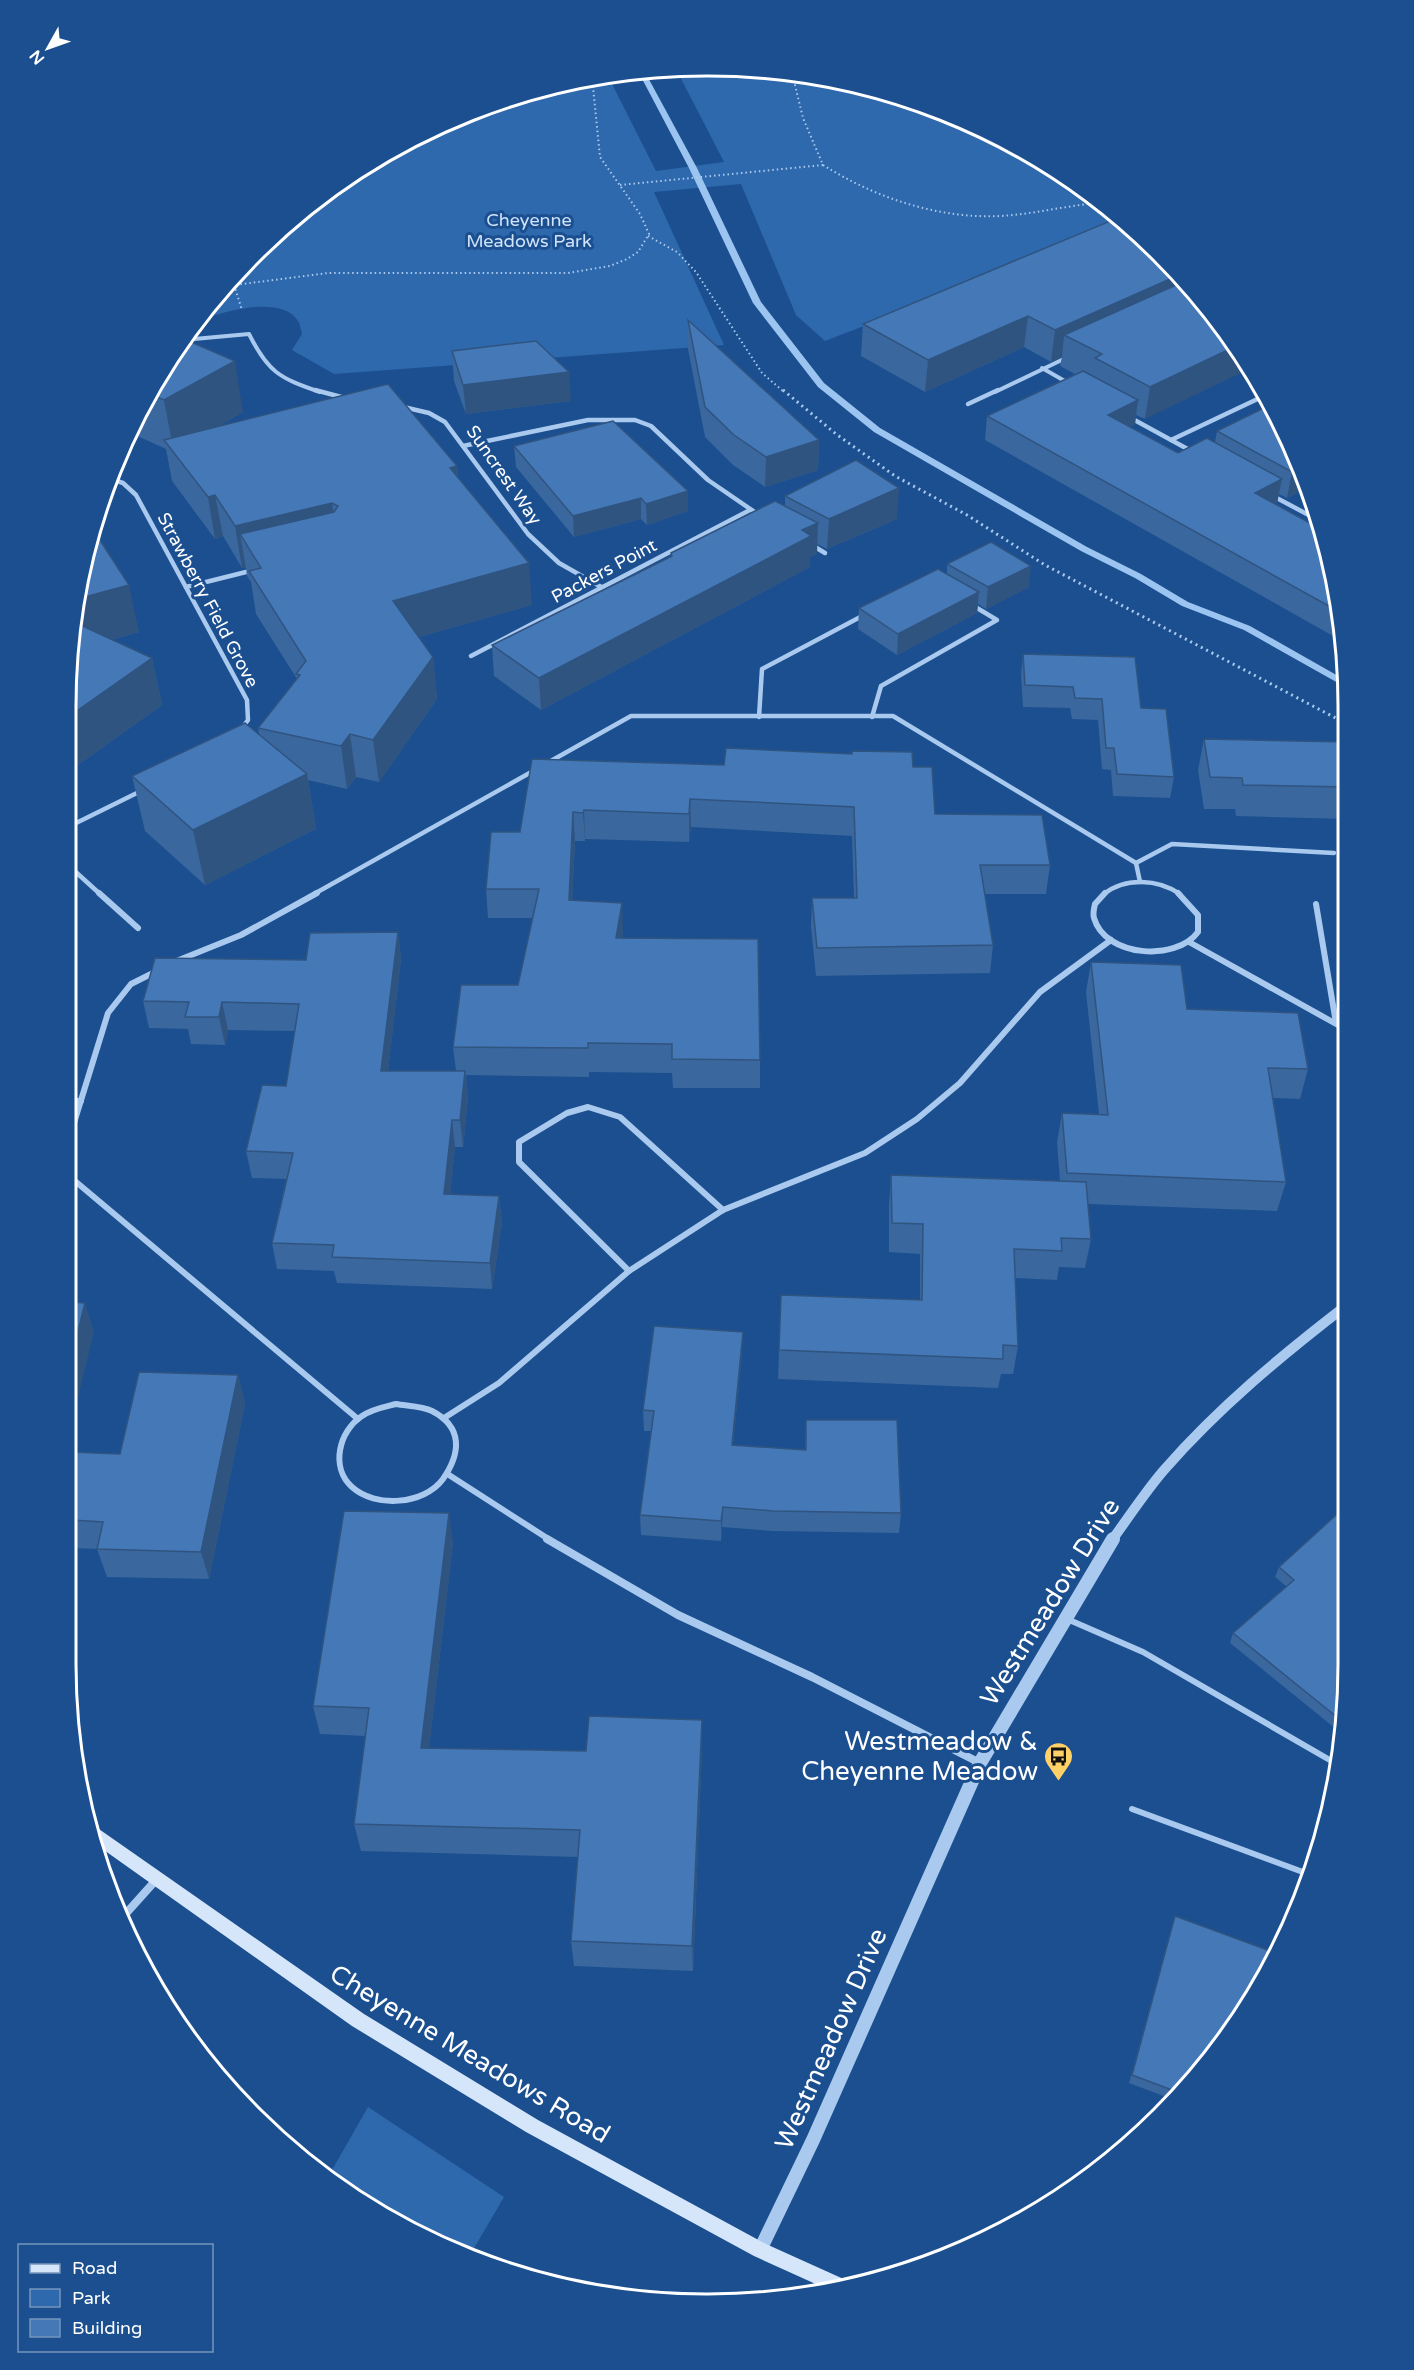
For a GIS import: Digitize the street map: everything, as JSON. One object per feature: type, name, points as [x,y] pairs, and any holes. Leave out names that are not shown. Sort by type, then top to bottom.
[{"type":"main road","name":"Cheyenne Meadows Road","points":[[102,1839],[368,2026],[532,2126],[760,2250],[829,2281]]},
{"type":"street","points":[[196,339],[249,334],[262,360],[296,382],[333,396],[356,399]]},
{"type":"street","points":[[968,404],[1073,354]]},
{"type":"street","points":[[1042,368],[1071,385]]},
{"type":"street","points":[[1171,440],[1257,400]]},
{"type":"street","name":"Suncrest Way","points":[[391,404],[419,409],[442,418],[457,430],[463,446],[538,546],[556,561],[603,588]]},
{"type":"street","points":[[1121,412],[1202,457]]},
{"type":"street","points":[[463,446],[588,420],[618,416],[638,418],[663,436],[724,493],[769,521]]},
{"type":"street","name":"Strawberry Field Grove","points":[[118,481],[136,495],[247,700],[248,720],[238,733]]},
{"type":"street","points":[[1264,491],[1307,514]]},
{"type":"street","name":"Packers Point","points":[[471,656],[750,510]]},
{"type":"street","points":[[806,542],[825,553]]},
{"type":"street","points":[[186,587],[262,568]]},
{"type":"street","points":[[872,717],[881,686],[997,620],[968,603]]},
{"type":"street","points":[[759,717],[762,669],[878,608]]},
{"type":"street","points":[[169,964],[188,954],[241,935],[631,717],[893,717],[1136,863],[1140,882]]},
{"type":"street","points":[[76,823],[149,787]]},
{"type":"street","points":[[1136,863],[1172,844],[1334,853]]},
{"type":"street","points":[[76,872],[138,928]]},
{"type":"street","points":[[1140,882],[1166,886],[1192,903],[1199,915],[1200,926],[1189,942],[1169,952],[1134,951],[1111,940],[1095,925],[1092,913],[1095,902],[1103,893],[1116,886],[1140,882]]},
{"type":"street","points":[[1316,904],[1335,1023]]},
{"type":"street","points":[[444,1418],[499,1383],[629,1271],[723,1210],[865,1153],[917,1119],[960,1083],[1040,992],[1111,940]]},
{"type":"street","points":[[1189,942],[1338,1025]]},
{"type":"street","points":[[76,1117],[108,1013],[131,984],[159,969]]},
{"type":"street","points":[[76,1101],[81,1101]]},
{"type":"street","points":[[629,1271],[519,1162],[519,1142],[567,1113],[588,1107],[620,1117],[723,1210]]},
{"type":"street","points":[[76,1182],[358,1419]]},
{"type":"street","name":"Westmeadow Drive","points":[[760,2250],[813,2140],[980,1763],[1104,1552],[1163,1471],[1221,1411],[1277,1359],[1338,1312]]},
{"type":"street","points":[[396,1404],[414,1404],[430,1409],[444,1418],[454,1431],[458,1445],[456,1460],[449,1475],[436,1487],[420,1496],[399,1501],[378,1500],[360,1493],[346,1481],[339,1466],[338,1449],[345,1432],[358,1419],[376,1408],[396,1404]]},
{"type":"street","points":[[449,1475],[519,1522],[678,1615],[812,1677],[980,1763]]},
{"type":"street","points":[[128,1912],[157,1880]]},
{"type":"lane","points":[[1065,1618],[1143,1652],[1329,1761]]},
{"type":"lane","points":[[1132,1809],[1302,1872]]},
{"type":"path","points":[[794,83],[803,118],[823,165],[850,183],[921,208],[988,216],[1087,204]]},
{"type":"path","points":[[239,284],[327,273],[568,273],[592,270],[627,260],[638,252],[648,236],[647,226],[600,157],[593,87]]},
{"type":"path","points":[[620,185],[823,165]]},
{"type":"path","points":[[648,236],[677,252],[696,272],[762,374],[836,434],[895,476],[967,515],[1045,565],[1182,635],[1338,719]]},
{"type":"green space","name":"Cheyenne Meadows Park","points":[[707,76],[789,82],[870,98],[910,110],[948,124],[1022,161],[1091,207],[1117,228],[825,341],[796,315],[741,184],[654,192],[724,345],[334,374],[292,350],[302,334],[298,321],[290,313],[279,308],[251,307],[213,316],[261,261],[323,207],[392,161],[466,124],[504,110],[544,98],[612,84],[656,171],[724,162],[680,77]]},
{"type":"green space","points":[[368,2107],[504,2197],[474,2249],[392,2209],[332,2170]]},
{"type":"building","points":[[1109,222],[1170,279],[1055,330],[1028,316],[928,360],[863,324]]},
{"type":"building","points":[[1176,285],[1226,351],[1150,387],[1095,358],[1102,354],[1064,335]]},
{"type":"building","points":[[688,320],[819,440],[766,457],[734,435],[705,407]]},
{"type":"building","points":[[536,341],[569,372],[463,385],[452,351]]},
{"type":"building","points":[[193,343],[235,361],[164,400],[158,398]]},
{"type":"building","points":[[1083,371],[1138,400],[1108,415],[1178,453],[1207,438],[1282,479],[1255,493],[1310,523],[1329,606],[987,416]]},
{"type":"building","points":[[388,384],[457,466],[450,468],[529,563],[393,601],[433,657],[373,740],[350,734],[341,746],[258,728],[300,675],[296,674],[306,661],[249,571],[261,568],[240,534],[334,512],[338,506],[332,503],[235,526],[215,495],[208,497],[164,440]]},
{"type":"building","points":[[1262,409],[1292,472],[1292,472],[1217,431]]},
{"type":"building","points":[[613,421],[688,491],[646,504],[641,498],[573,516],[514,446]]},
{"type":"building","points":[[856,460],[899,488],[829,519],[785,496]]},
{"type":"building","points":[[775,501],[818,523],[802,530],[811,536],[539,678],[492,645],[672,556],[671,553]]},
{"type":"building","points":[[99,539],[129,585],[87,596]]},
{"type":"building","points":[[991,542],[1031,566],[988,587],[947,564]]},
{"type":"building","points":[[938,569],[979,592],[898,634],[859,608]]},
{"type":"building","points":[[82,626],[152,658],[76,711]]},
{"type":"building","points":[[1023,654],[1135,657],[1141,708],[1166,709],[1174,777],[1117,774],[1114,748],[1106,748],[1102,699],[1075,698],[1073,687],[1025,685]]},
{"type":"building","points":[[245,723],[307,774],[193,830],[132,776]]},
{"type":"building","points":[[1204,739],[1338,742],[1338,787],[1243,785],[1242,778],[1210,777]]},
{"type":"building","points":[[726,748],[852,754],[852,751],[912,752],[913,767],[932,767],[935,814],[1042,815],[1050,865],[980,865],[993,945],[817,948],[812,898],[857,898],[854,807],[690,799],[689,814],[584,810],[583,813],[573,812],[569,900],[622,903],[616,938],[758,939],[760,1060],[672,1059],[672,1044],[588,1043],[588,1048],[453,1047],[461,985],[518,985],[539,889],[486,889],[491,832],[520,832],[532,759],[724,765]]},
{"type":"building","points":[[398,932],[381,1071],[465,1071],[460,1120],[452,1120],[444,1194],[499,1196],[490,1263],[332,1257],[334,1245],[272,1243],[293,1153],[246,1151],[262,1085],[286,1086],[299,1004],[222,1002],[219,1017],[185,1017],[189,1002],[143,1001],[155,958],[306,960],[310,933]]},
{"type":"building","points":[[1091,962],[1181,965],[1187,1009],[1298,1013],[1308,1069],[1268,1068],[1286,1182],[1067,1173],[1062,1113],[1108,1115]]},
{"type":"building","points":[[891,1175],[1086,1182],[1091,1239],[1061,1238],[1062,1251],[1014,1249],[1018,1346],[1003,1345],[1003,1359],[779,1350],[781,1295],[922,1300],[923,1224],[892,1223]]},
{"type":"building","points":[[76,1302],[85,1303],[76,1339]]},
{"type":"building","points":[[654,1326],[743,1332],[732,1445],[806,1450],[806,1420],[897,1420],[901,1513],[773,1511],[723,1507],[721,1521],[640,1515],[654,1411],[643,1410]]},
{"type":"building","points":[[139,1372],[238,1375],[201,1552],[97,1549],[103,1522],[76,1520],[76,1452],[120,1454]]},
{"type":"building","points":[[344,1511],[449,1513],[421,1748],[586,1751],[589,1716],[702,1720],[692,1946],[571,1941],[580,1830],[354,1824],[369,1708],[313,1706]]},
{"type":"building","points":[[1338,1513],[1338,1663],[1335,1715],[1233,1633],[1294,1580],[1279,1567]]},
{"type":"building","points":[[1175,1916],[1268,1950],[1231,2013],[1207,2047],[1171,2090],[1132,2075]]},
{"type":"waterway","points":[[646,80],[693,168],[757,303],[821,385],[877,430],[1084,549],[1138,576],[1185,604],[1247,628],[1337,679]]},
{"type":"place","name":"Westmeadow & Cheyenne Meadow","points":[[1059,1782]]}]
